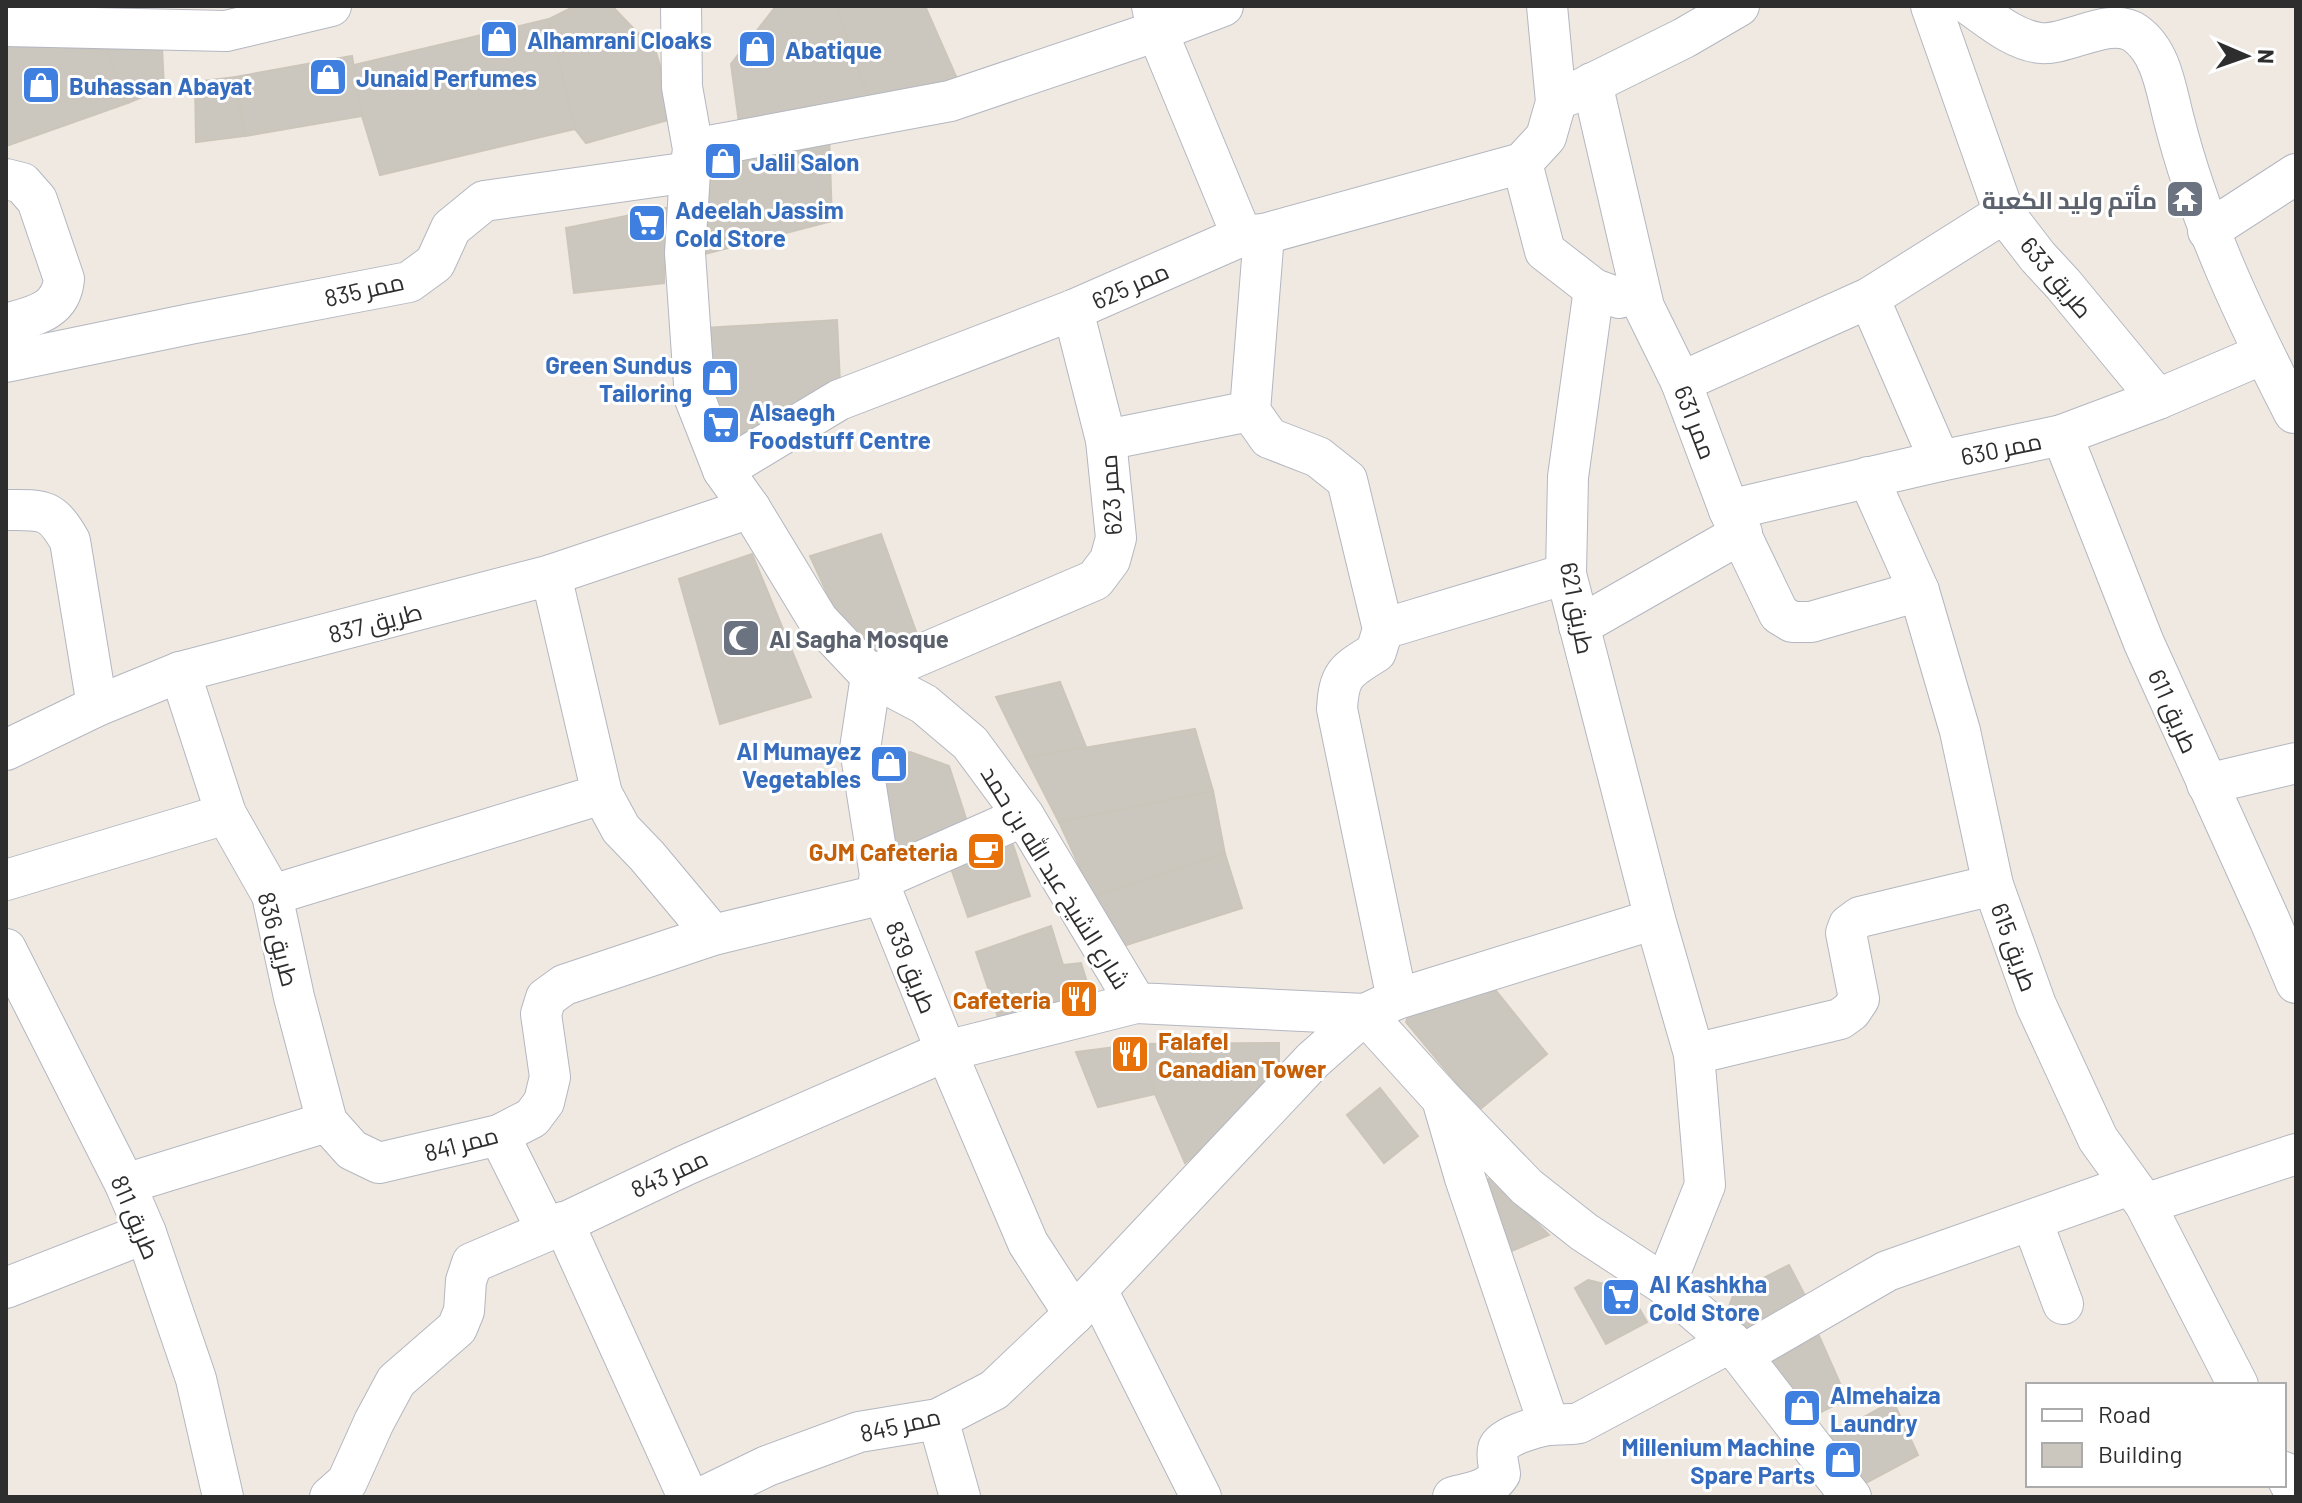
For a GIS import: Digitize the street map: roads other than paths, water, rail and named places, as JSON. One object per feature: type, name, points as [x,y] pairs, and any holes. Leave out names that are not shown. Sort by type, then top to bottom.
[{"type":"street","points":[[16,19],[225,19],[331,6]]},
{"type":"street","name":"شارع الشيخ عبد الله بن حمد","points":[[681,6],[682,87],[691,160],[685,253],[695,399],[723,470],[750,508],[818,620],[871,676],[924,704],[970,743],[1024,816],[1136,1003],[1381,1006]]},
{"type":"street","name":"شارع الشيخ عبد الله بن حمد","points":[[682,87],[691,42],[709,6]]},
{"type":"street","name":"ممر 835","points":[[6,362],[409,282],[435,263],[451,228],[484,201],[691,160],[950,101],[1154,19],[1223,6]]},
{"type":"street","points":[[1547,6],[1541,134],[1545,251],[1594,289],[1644,307]]},
{"type":"street","name":"ممر 625","points":[[723,470],[839,400],[1073,310],[1253,235],[1541,134],[1592,83],[1684,38],[1739,6]]},
{"type":"street","points":[[1944,7],[2042,44],[2113,28],[2131,30],[2145,41],[2160,65],[2180,144],[2208,231],[2263,354],[2295,413]]},
{"type":"street","name":"طريق 633","points":[[1944,7],[2004,213],[2158,399]]},
{"type":"street","points":[[1154,19],[1253,235],[1250,411],[1269,438],[1318,457],[1347,480],[1383,629],[1376,652],[1353,667],[1338,684],[1337,709],[1381,1006],[1443,1100],[1527,1187],[1584,1232],[1665,1285],[1736,1348],[1851,1497]]},
{"type":"street","name":"ممر 631","points":[[1592,83],[1644,307],[1681,382],[1735,522],[1779,614],[1792,622],[1811,622],[1919,591]]},
{"type":"street","points":[[6,179],[22,183],[37,200],[64,279],[63,290],[52,307],[6,324]]},
{"type":"street","points":[[2208,231],[2294,182]]},
{"type":"street","points":[[1681,382],[1869,298],[2004,213]]},
{"type":"street","name":"طريق 621","points":[[1594,289],[1568,477],[1566,574],[1655,919],[1694,1054],[1705,1185],[1665,1285]]},
{"type":"street","points":[[1869,298],[1940,461]]},
{"type":"street","name":"ممر 623","points":[[871,676],[1095,580],[1110,560],[1116,538],[1106,440],[1073,310]]},
{"type":"street","name":"ممر 630","points":[[1579,626],[1735,522],[1868,477],[2062,435],[2158,399],[2263,354]]},
{"type":"street","points":[[1106,440],[1250,411]]},
{"type":"street","name":"طريق 611","points":[[2062,435],[2144,643],[2296,983]]},
{"type":"street","name":"طريق 615","points":[[1868,477],[1919,591],[1960,731],[1993,885],[2036,1005],[2098,1139],[2138,1194],[2237,1383]]},
{"type":"street","name":"طريق 837","points":[[6,750],[97,706],[180,672],[551,575],[750,508]]},
{"type":"street","points":[[6,510],[41,510],[60,522],[70,541],[97,706]]},
{"type":"street","points":[[1383,629],[1566,574]]},
{"type":"street","points":[[551,575],[602,794],[621,829],[713,935]]},
{"type":"street","name":"طريق 836","points":[[180,672],[226,814],[272,895],[294,997],[327,1122]]},
{"type":"street","name":"طريق 839","points":[[871,676],[860,749],[881,887],[946,1051],[1028,1243],[1086,1302]]},
{"type":"street","points":[[2207,784],[2296,763]]},
{"type":"street","points":[[272,895],[602,794]]},
{"type":"street","points":[[6,880],[226,814]]},
{"type":"street","name":"ممر 841","points":[[327,1122],[352,1150],[379,1163],[499,1135],[532,1118],[544,1102],[550,1077],[541,1014],[546,998],[564,985],[713,935],[881,887],[1024,816]]},
{"type":"street","points":[[1694,1054],[1840,1019],[1851,1011],[1859,999],[1846,933],[1849,925],[1860,917],[1993,885]]},
{"type":"street","points":[[1381,1006],[1655,919]]},
{"type":"street","name":"طريق 811","points":[[6,952],[125,1184],[146,1233],[196,1379],[223,1497]]},
{"type":"street","name":"ممر 843","points":[[330,1497],[347,1482],[396,1381],[457,1328],[464,1311],[466,1281],[472,1263],[946,1051],[1136,1003]]},
{"type":"street","name":"ممر 845","points":[[703,1497],[771,1481],[859,1432],[938,1419],[994,1390],[1086,1302],[1313,1060],[1381,1006]]},
{"type":"street","points":[[1443,1100],[1465,1178],[1549,1425]]},
{"type":"street","points":[[125,1184],[327,1122]]},
{"type":"street","points":[[499,1135],[555,1227],[688,1497]]},
{"type":"street","points":[[1453,1497],[1488,1488],[1495,1483],[1500,1474],[1497,1450],[1501,1442],[1549,1425],[1579,1423],[1887,1271],[2032,1221],[2296,1154]]},
{"type":"street","points":[[2032,1221],[2063,1304]]},
{"type":"street","points":[[6,1288],[146,1233]]},
{"type":"street","points":[[1086,1302],[1201,1497]]},
{"type":"street","points":[[938,1419],[960,1497]]},
{"type":"street","points":[[2286,1476],[2296,1495]]},
{"type":"place","name":"Alhamrani Cloaks","points":[[499,39]]},
{"type":"place","name":"Abatique","points":[[757,49]]},
{"type":"place","name":"Junaid Perfumes","points":[[328,77]]},
{"type":"place","name":"Buhassan Abayat","points":[[41,85]]},
{"type":"place","name":"Jalil Salon","points":[[723,161]]},
{"type":"place","name":"مأتم وليد الكعبة","points":[[2185,199]]},
{"type":"place","name":"Adeelah Jassim Cold Store","points":[[647,223]]},
{"type":"place","name":"Green Sundus Tailoring","points":[[720,378]]},
{"type":"place","name":"Alsaegh Foodstuff Centre","points":[[721,425]]},
{"type":"place","name":"Al Sagha Mosque","points":[[741,638]]},
{"type":"place","name":"Al Mumayez Vegetables","points":[[889,764]]},
{"type":"place","name":"GJM Cafeteria","points":[[986,851]]},
{"type":"place","name":"Cafeteria","points":[[1079,999]]},
{"type":"place","name":"Falafel Canadian Tower","points":[[1130,1054]]},
{"type":"place","name":"Al Kashkha Cold Store","points":[[1621,1297]]},
{"type":"place","name":"Almehaiza Laundry","points":[[1802,1408]]},
{"type":"place","name":"Millenium Machine Spare Parts","points":[[1843,1460]]}]
